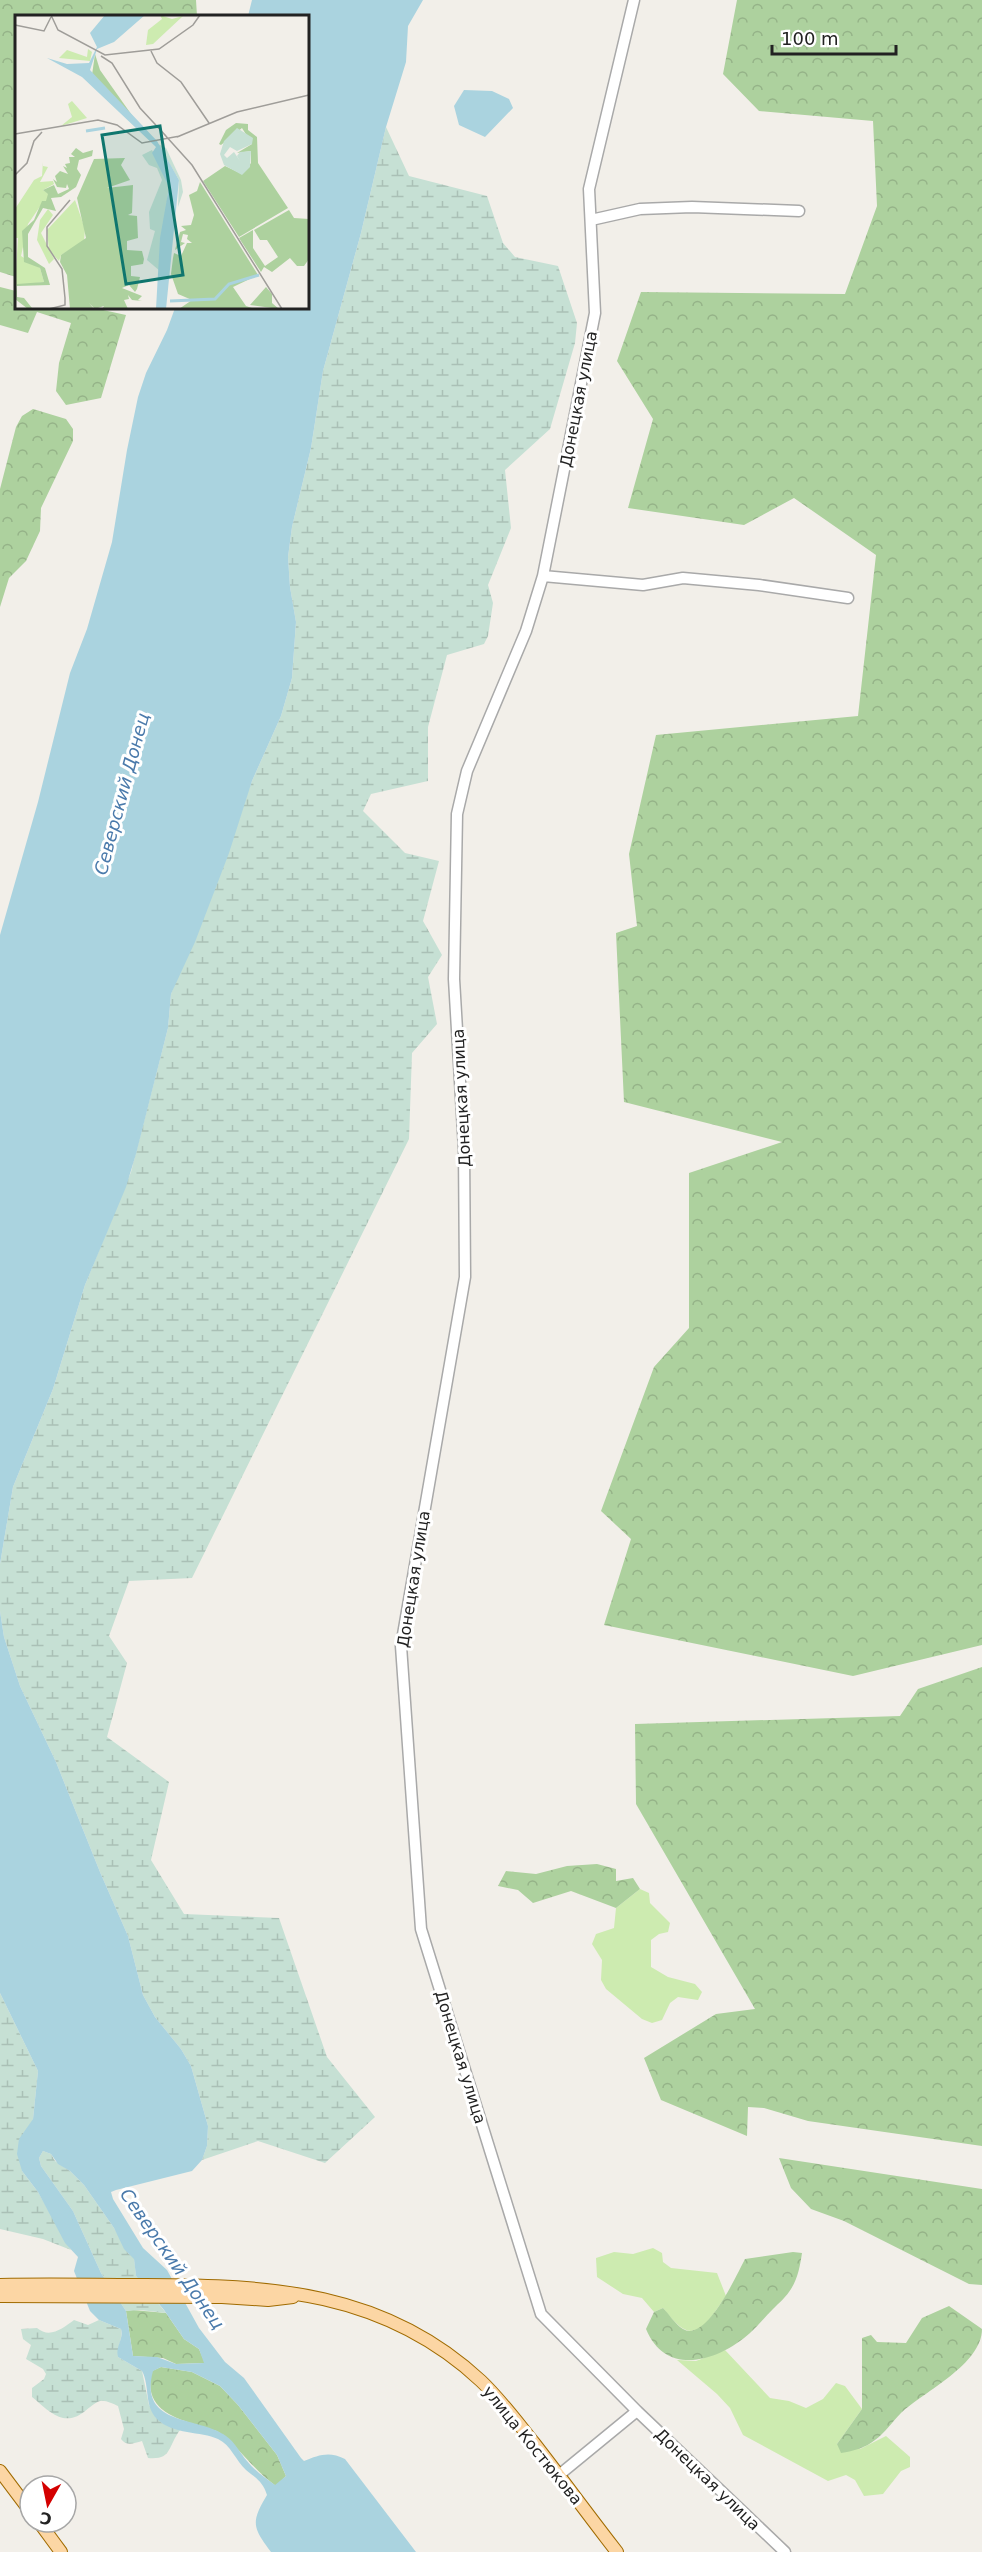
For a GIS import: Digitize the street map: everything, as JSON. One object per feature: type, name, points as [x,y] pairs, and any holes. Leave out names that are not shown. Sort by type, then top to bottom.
[{"type":"main road","name":"улица Костюкова","points":[[0,2285],[45,2290],[222,2291],[268,2300],[305,2295],[347,2304],[392,2321],[453,2357],[482,2382],[506,2408],[617,2552]]},
{"type":"main road","name":"улица Костюкова","points":[[0,2296],[45,2290]]},
{"type":"main road","points":[[0,2472],[18,2495]]},
{"type":"main road","points":[[48,2534],[62,2552]]},
{"type":"street","name":"Донецкая улица","points":[[634,0],[590,189],[595,313],[543,576],[526,631],[467,771],[457,814],[454,979],[464,1149],[465,1277],[401,1646],[421,1929],[542,2314],[637,2411],[785,2552]]},
{"type":"street","points":[[591,220],[640,209],[692,207],[799,211]]},
{"type":"street","points":[[543,576],[643,585],[683,578],[759,585],[848,598]]},
{"type":"street","points":[[559,2475],[637,2411]]},
{"type":"green space","points":[[0,0],[196,0],[197,15],[15,15],[15,277],[0,272]]},
{"type":"green space","points":[[737,0],[982,0],[982,1645],[853,1676],[604,1625],[631,1539],[601,1511],[654,1367],[689,1328],[689,1173],[782,1142],[624,1102],[616,933],[637,926],[629,854],[656,735],[858,716],[876,555],[794,498],[744,525],[628,508],[653,419],[617,361],[641,292],[845,294],[877,206],[873,121],[759,111],[723,74]]},
{"type":"green space","points":[[386,127],[409,176],[487,196],[503,243],[515,257],[558,266],[577,323],[575,343],[550,429],[505,470],[511,528],[488,585],[493,603],[488,636],[484,644],[447,655],[428,727],[428,781],[371,794],[363,811],[405,853],[439,861],[423,921],[442,955],[428,977],[437,1024],[412,1053],[409,1139],[192,1578],[129,1581],[109,1636],[127,1663],[107,1737],[169,1782],[151,1860],[184,1914],[279,1918],[327,2057],[375,2117],[325,2163],[258,2141],[202,2160],[207,2146],[208,2126],[191,2066],[181,2049],[155,2017],[143,1995],[128,1936],[56,1762],[20,1686],[4,1637],[0,1611],[0,1564],[13,1487],[53,1389],[85,1285],[131,1172],[168,1028],[171,994],[252,781],[281,716],[292,678],[296,622],[288,557],[292,527],[311,448],[323,371],[361,233]]},
{"type":"green space","points":[[0,287],[15,291],[15,309],[99,309],[126,315],[101,398],[66,405],[56,391],[59,363],[71,323],[37,312],[28,333],[0,325]]},
{"type":"green space","points":[[33,409],[66,419],[73,429],[73,441],[41,508],[40,531],[26,561],[9,578],[0,607],[0,489],[16,427],[22,416]]},
{"type":"green space","points":[[982,1667],[982,2146],[808,2121],[764,2108],[748,2107],[747,2136],[661,2100],[644,2058],[716,2014],[755,2009],[636,1804],[635,1724],[900,1716],[918,1689]]},
{"type":"green space","points":[[597,1864],[616,1869],[616,1881],[633,1878],[640,1889],[616,1908],[571,1891],[533,1903],[518,1890],[498,1886],[506,1871],[536,1874],[567,1866]]},
{"type":"green space","points":[[640,1889],[649,1893],[650,1903],[670,1923],[668,1932],[659,1934],[651,1940],[651,1967],[668,1977],[695,1984],[702,1992],[698,2000],[678,1997],[670,2003],[662,2020],[652,2023],[642,2019],[606,1989],[601,1980],[602,1960],[592,1944],[596,1934],[614,1928],[616,1908]]},
{"type":"green space","points":[[0,1993],[38,2071],[33,2119],[22,2171],[38,2192],[71,2250],[43,2239],[0,2229]]},
{"type":"green space","points":[[43,2151],[51,2154],[55,2161],[70,2171],[84,2185],[114,2228],[128,2253],[134,2258],[136,2276],[166,2313],[126,2311],[101,2273],[73,2211],[41,2166],[39,2158]]},
{"type":"green space","points":[[779,2158],[982,2189],[982,2285],[969,2284],[844,2221],[811,2209],[791,2188]]},
{"type":"green space","points":[[653,2248],[662,2253],[663,2262],[671,2268],[717,2273],[726,2296],[703,2326],[697,2330],[684,2329],[663,2308],[654,2312],[642,2298],[623,2294],[597,2277],[596,2258],[614,2252],[633,2254]]},
{"type":"green space","points":[[793,2252],[802,2253],[797,2276],[791,2289],[750,2333],[723,2351],[694,2360],[680,2359],[666,2354],[655,2344],[646,2329],[654,2312],[663,2308],[680,2327],[692,2331],[701,2326],[719,2306],[745,2259]]},
{"type":"green space","points":[[949,2306],[982,2329],[980,2342],[973,2354],[950,2376],[901,2413],[875,2440],[859,2449],[841,2453],[837,2444],[862,2409],[862,2338],[871,2335],[877,2342],[906,2343],[922,2318]]},
{"type":"green space","points":[[126,2311],[166,2313],[184,2339],[199,2349],[205,2363],[176,2364],[163,2358],[133,2356]]},
{"type":"green space","points":[[74,2320],[88,2325],[99,2320],[121,2329],[118,2357],[142,2371],[149,2405],[162,2423],[180,2430],[165,2455],[148,2458],[142,2441],[131,2444],[121,2439],[124,2429],[118,2406],[100,2401],[75,2417],[63,2418],[32,2397],[32,2388],[44,2379],[46,2374],[43,2369],[26,2359],[31,2345],[23,2339],[21,2329],[37,2328],[47,2333],[61,2329]]},
{"type":"green space","points":[[725,2350],[770,2398],[789,2401],[806,2408],[823,2399],[836,2383],[845,2386],[862,2409],[837,2444],[860,2449],[886,2436],[910,2457],[910,2467],[901,2471],[883,2494],[864,2496],[855,2480],[846,2475],[828,2481],[743,2435],[730,2408],[677,2360],[696,2361]]},
{"type":"green space","points":[[161,2367],[192,2372],[220,2386],[277,2455],[286,2476],[276,2486],[219,2432],[179,2419],[161,2409],[151,2394],[150,2383],[152,2371]]},
{"type":"water","name":"Северский Донец","points":[[252,0],[423,0],[408,26],[406,62],[386,127],[361,233],[323,371],[311,448],[292,527],[288,557],[296,622],[292,678],[281,716],[252,781],[229,853],[195,942],[171,994],[168,1028],[136,1154],[126,1187],[85,1285],[53,1389],[13,1487],[0,1564],[0,935],[38,802],[70,673],[87,629],[112,542],[138,397],[146,373],[175,309],[309,309],[309,15],[248,15]]},
{"type":"water","points":[[464,90],[492,91],[509,99],[513,108],[485,137],[459,125],[454,106]]},
{"type":"water","points":[[0,1611],[4,1637],[20,1686],[56,1762],[128,1936],[143,1995],[155,2017],[181,2049],[191,2066],[208,2126],[207,2146],[202,2160],[192,2171],[116,2190],[111,2192],[113,2199],[143,2248],[167,2270],[199,2328],[225,2362],[244,2378],[301,2458],[304,2461],[329,2455],[345,2459],[416,2552],[271,2552],[260,2536],[256,2524],[258,2512],[267,2495],[261,2483],[242,2466],[223,2442],[211,2436],[171,2428],[153,2414],[142,2371],[118,2357],[121,2329],[99,2320],[90,2311],[74,2271],[78,2257],[65,2243],[38,2192],[22,2171],[17,2154],[19,2139],[33,2119],[38,2071],[0,1993]],"holes":[[[43,2151],[51,2154],[58,2164],[70,2171],[84,2185],[114,2228],[124,2249],[134,2259],[136,2276],[184,2339],[199,2349],[204,2363],[176,2364],[157,2357],[133,2356],[126,2311],[101,2273],[73,2211],[41,2166],[39,2158]],[[161,2367],[192,2372],[220,2386],[277,2455],[286,2476],[275,2485],[253,2468],[226,2436],[162,2411],[154,2402],[151,2389],[153,2371]]]}]
